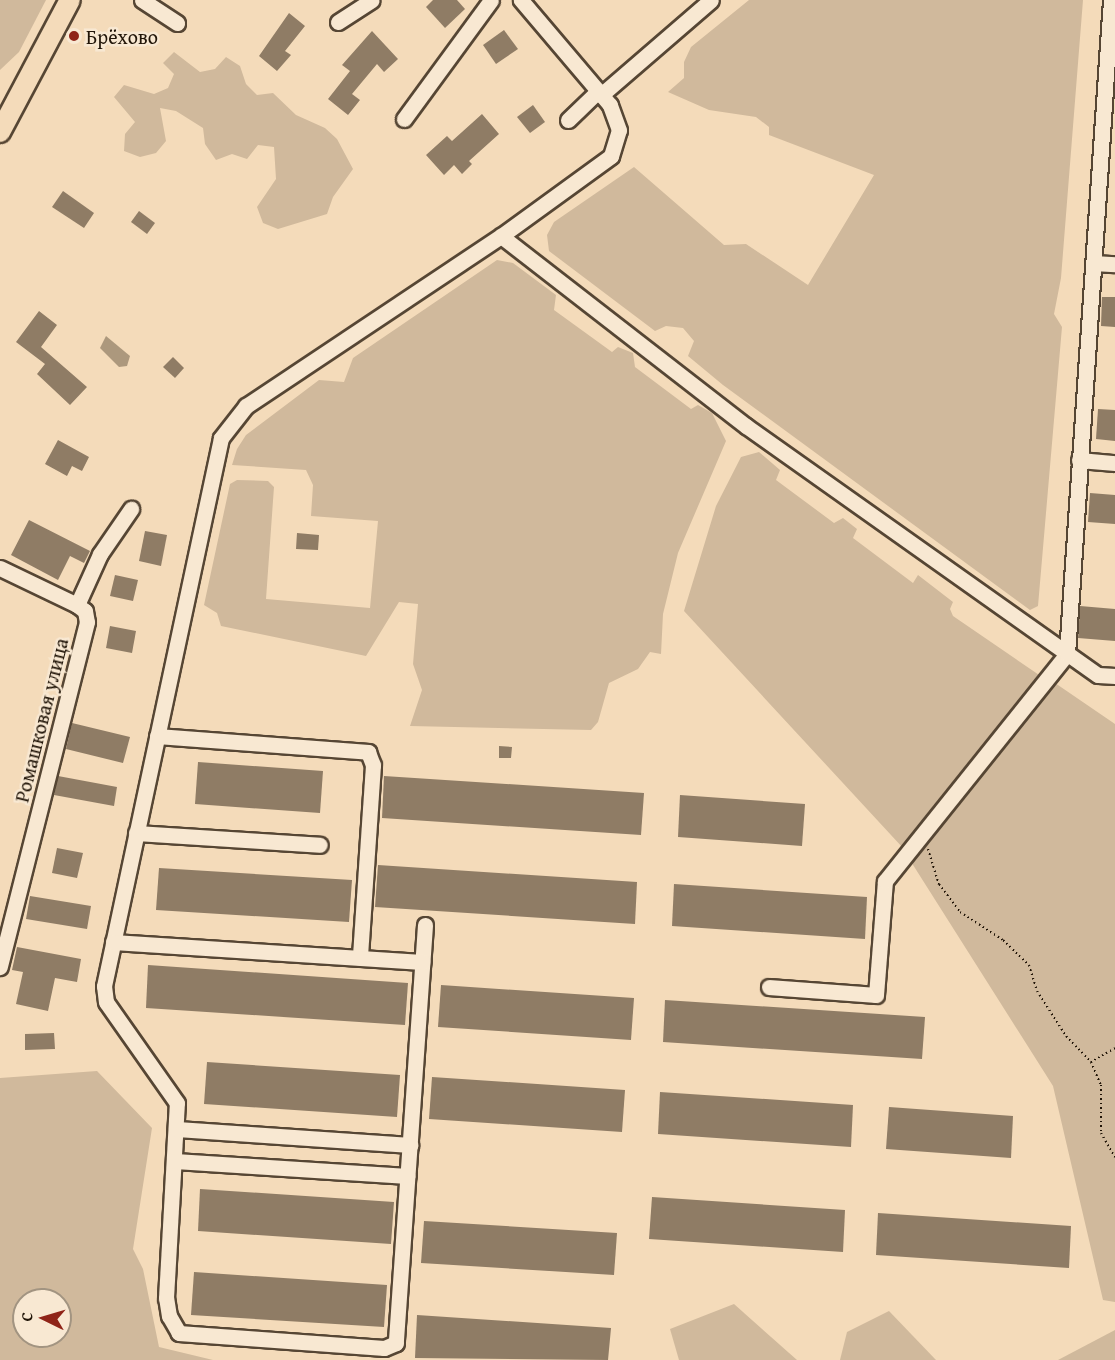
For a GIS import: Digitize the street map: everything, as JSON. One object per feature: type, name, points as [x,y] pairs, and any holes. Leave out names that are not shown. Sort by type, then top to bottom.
[{"type":"main road","points":[[0,132],[70,0]]},
{"type":"street","points":[[142,0],[177,23]]},
{"type":"street","points":[[338,22],[372,0]]},
{"type":"street","points":[[404,119],[491,0]]},
{"type":"street","points":[[425,925],[396,1343],[384,1348],[186,1335],[179,1332],[169,1316],[166,1298],[177,1129],[173,1095],[105,994],[113,942],[221,438],[246,406],[501,236],[611,156],[619,130],[616,117],[600,93],[521,0]]},
{"type":"street","points":[[568,120],[711,0]]},
{"type":"street","points":[[769,987],[876,995],[885,881],[1067,654],[1093,263],[1111,62],[1112,0]]},
{"type":"street","points":[[501,236],[746,426],[1115,687]]},
{"type":"street","points":[[1093,263],[1115,264]]},
{"type":"street","points":[[1079,460],[1115,463]]},
{"type":"street","points":[[0,568],[77,605],[100,554],[131,509]]},
{"type":"street","name":"Ромашковая улица","points":[[0,967],[85,633],[85,611],[77,605]]},
{"type":"street","points":[[1098,675],[1115,676]]},
{"type":"street","points":[[157,736],[368,752],[372,765],[360,958]]},
{"type":"street","points":[[136,833],[320,845]]},
{"type":"street","points":[[113,942],[422,962]]},
{"type":"street","points":[[177,1129],[410,1145]]},
{"type":"street","points":[[175,1161],[408,1176]]},
{"type":"path","points":[[928,826],[930,858],[939,884],[960,912],[1003,940],[1029,965],[1037,990],[1066,1036],[1091,1062],[1101,1085],[1101,1133],[1115,1157]]},
{"type":"path","points":[[1091,1062],[1115,1048]]},
{"type":"shaded area","points":[[0,0],[46,0],[19,52],[0,70]]},
{"type":"shaded area","points":[[749,0],[1083,0],[1061,278],[1054,314],[1062,327],[1038,606],[1030,610],[723,385],[688,356],[694,341],[683,328],[666,326],[655,331],[549,251],[547,235],[554,222],[634,167],[724,245],[746,244],[808,285],[874,175],[769,135],[769,127],[756,117],[709,110],[668,92],[684,78],[684,62],[691,47]]},
{"type":"shaded area","points":[[174,52],[200,72],[215,69],[226,57],[240,66],[246,84],[257,95],[273,93],[296,115],[325,128],[337,139],[353,169],[333,197],[327,214],[278,229],[263,223],[257,207],[276,179],[274,147],[258,145],[247,159],[232,154],[216,160],[205,144],[203,128],[176,111],[160,108],[166,141],[156,153],[140,157],[124,151],[125,134],[135,122],[114,97],[124,85],[154,94],[168,88],[174,74],[163,63]]},
{"type":"shaded area","points":[[497,260],[513,263],[556,295],[554,310],[612,352],[618,347],[633,353],[635,367],[691,409],[698,405],[712,413],[726,441],[678,553],[663,614],[661,654],[650,652],[638,669],[609,683],[598,722],[591,730],[410,726],[422,690],[413,664],[418,604],[399,602],[366,656],[221,626],[217,613],[204,605],[230,484],[237,480],[268,481],[274,487],[266,599],[370,608],[378,521],[311,516],[313,485],[306,470],[232,465],[237,449],[246,435],[319,380],[344,382],[353,358]]},
{"type":"shaded area","points":[[106,336],[130,356],[127,366],[119,367],[100,348]]},
{"type":"shaded area","points":[[759,452],[780,470],[776,480],[834,523],[843,518],[857,529],[853,538],[913,583],[918,575],[953,602],[950,609],[953,616],[1045,679],[903,848],[684,611],[716,506],[741,457]]},
{"type":"shaded area","points":[[1055,683],[1115,724],[1115,1302],[1103,1300],[1053,1086],[908,857]]},
{"type":"shaded area","points":[[97,1071],[152,1128],[133,1249],[143,1269],[159,1347],[213,1360],[0,1360],[0,1078]]},
{"type":"shaded area","points":[[734,1304],[797,1360],[679,1360],[670,1329]]},
{"type":"shaded area","points":[[889,1311],[936,1360],[840,1360],[847,1332]]},
{"type":"shaded area","points":[[1115,1330],[1115,1360],[1058,1360]]},
{"type":"building","points":[[433,0],[457,0],[465,9],[445,28],[426,7]]},
{"type":"building","points":[[289,13],[305,26],[285,51],[291,55],[277,71],[259,56]]},
{"type":"building","points":[[504,30],[518,49],[496,64],[483,45]]},
{"type":"building","points":[[372,31],[398,59],[384,72],[377,64],[352,94],[360,100],[348,115],[328,99],[350,71],[342,65]]},
{"type":"building","points":[[533,105],[545,122],[530,133],[517,117]]},
{"type":"building","points":[[482,114],[499,134],[469,161],[472,164],[462,174],[454,165],[444,175],[426,155],[447,136],[452,141]]},
{"type":"building","points":[[63,191],[94,213],[84,228],[52,207]]},
{"type":"building","points":[[139,211],[155,223],[147,234],[131,222]]},
{"type":"building","points":[[1102,297],[1115,297],[1115,327],[1101,326]]},
{"type":"building","points":[[39,311],[57,325],[41,347],[87,387],[70,405],[37,374],[45,364],[16,342]]},
{"type":"building","points":[[173,357],[184,368],[175,378],[163,367]]},
{"type":"building","points":[[1098,409],[1115,410],[1115,441],[1096,439]]},
{"type":"building","points":[[58,440],[89,457],[82,471],[72,466],[67,476],[45,464]]},
{"type":"building","points":[[1090,493],[1115,495],[1115,524],[1088,522]]},
{"type":"building","points":[[29,520],[90,551],[84,563],[70,556],[58,580],[11,555]]},
{"type":"building","points":[[145,531],[167,535],[161,566],[139,561]]},
{"type":"building","points":[[297,533],[319,535],[318,550],[296,549]]},
{"type":"building","points":[[115,575],[138,580],[133,601],[110,596]]},
{"type":"building","points":[[1080,606],[1115,609],[1115,641],[1078,638]]},
{"type":"building","points":[[110,626],[136,631],[132,653],[106,648]]},
{"type":"building","points":[[72,723],[130,737],[123,763],[66,749]]},
{"type":"building","points":[[499,746],[512,747],[511,758],[499,758]]},
{"type":"building","points":[[198,762],[323,771],[320,813],[195,804]]},
{"type":"building","points":[[58,776],[117,787],[114,806],[54,795]]},
{"type":"building","points":[[384,776],[644,793],[641,835],[382,818]]},
{"type":"building","points":[[680,795],[805,804],[802,846],[678,837]]},
{"type":"building","points":[[57,848],[83,853],[77,878],[52,873]]},
{"type":"building","points":[[378,865],[637,882],[635,924],[375,907]]},
{"type":"building","points":[[159,868],[352,880],[349,922],[156,910]]},
{"type":"building","points":[[674,884],[867,897],[865,939],[672,926]]},
{"type":"building","points":[[30,896],[91,906],[87,929],[26,919]]},
{"type":"building","points":[[17,947],[81,959],[77,982],[55,978],[48,1011],[16,1004],[23,972],[12,970]]},
{"type":"building","points":[[148,965],[408,983],[405,1025],[146,1008]]},
{"type":"building","points":[[441,985],[634,998],[631,1040],[438,1027]]},
{"type":"building","points":[[665,1000],[925,1017],[922,1059],[663,1042]]},
{"type":"building","points":[[54,1033],[55,1049],[25,1050],[25,1034]]},
{"type":"building","points":[[207,1062],[400,1075],[397,1117],[204,1104]]},
{"type":"building","points":[[432,1077],[625,1090],[622,1132],[429,1119]]},
{"type":"building","points":[[660,1092],[853,1105],[851,1147],[658,1134]]},
{"type":"building","points":[[889,1107],[1013,1116],[1011,1158],[886,1149]]},
{"type":"building","points":[[200,1189],[394,1202],[391,1244],[198,1231]]},
{"type":"building","points":[[652,1197],[845,1210],[843,1252],[649,1239]]},
{"type":"building","points":[[878,1213],[1071,1226],[1069,1268],[876,1255]]},
{"type":"building","points":[[424,1221],[617,1233],[614,1275],[421,1263]]},
{"type":"building","points":[[194,1272],[387,1285],[384,1327],[191,1315]]},
{"type":"building","points":[[417,1315],[611,1328],[608,1360],[415,1358]]},
{"type":"place","name":"Брёхово","points":[[74,36]]}]
